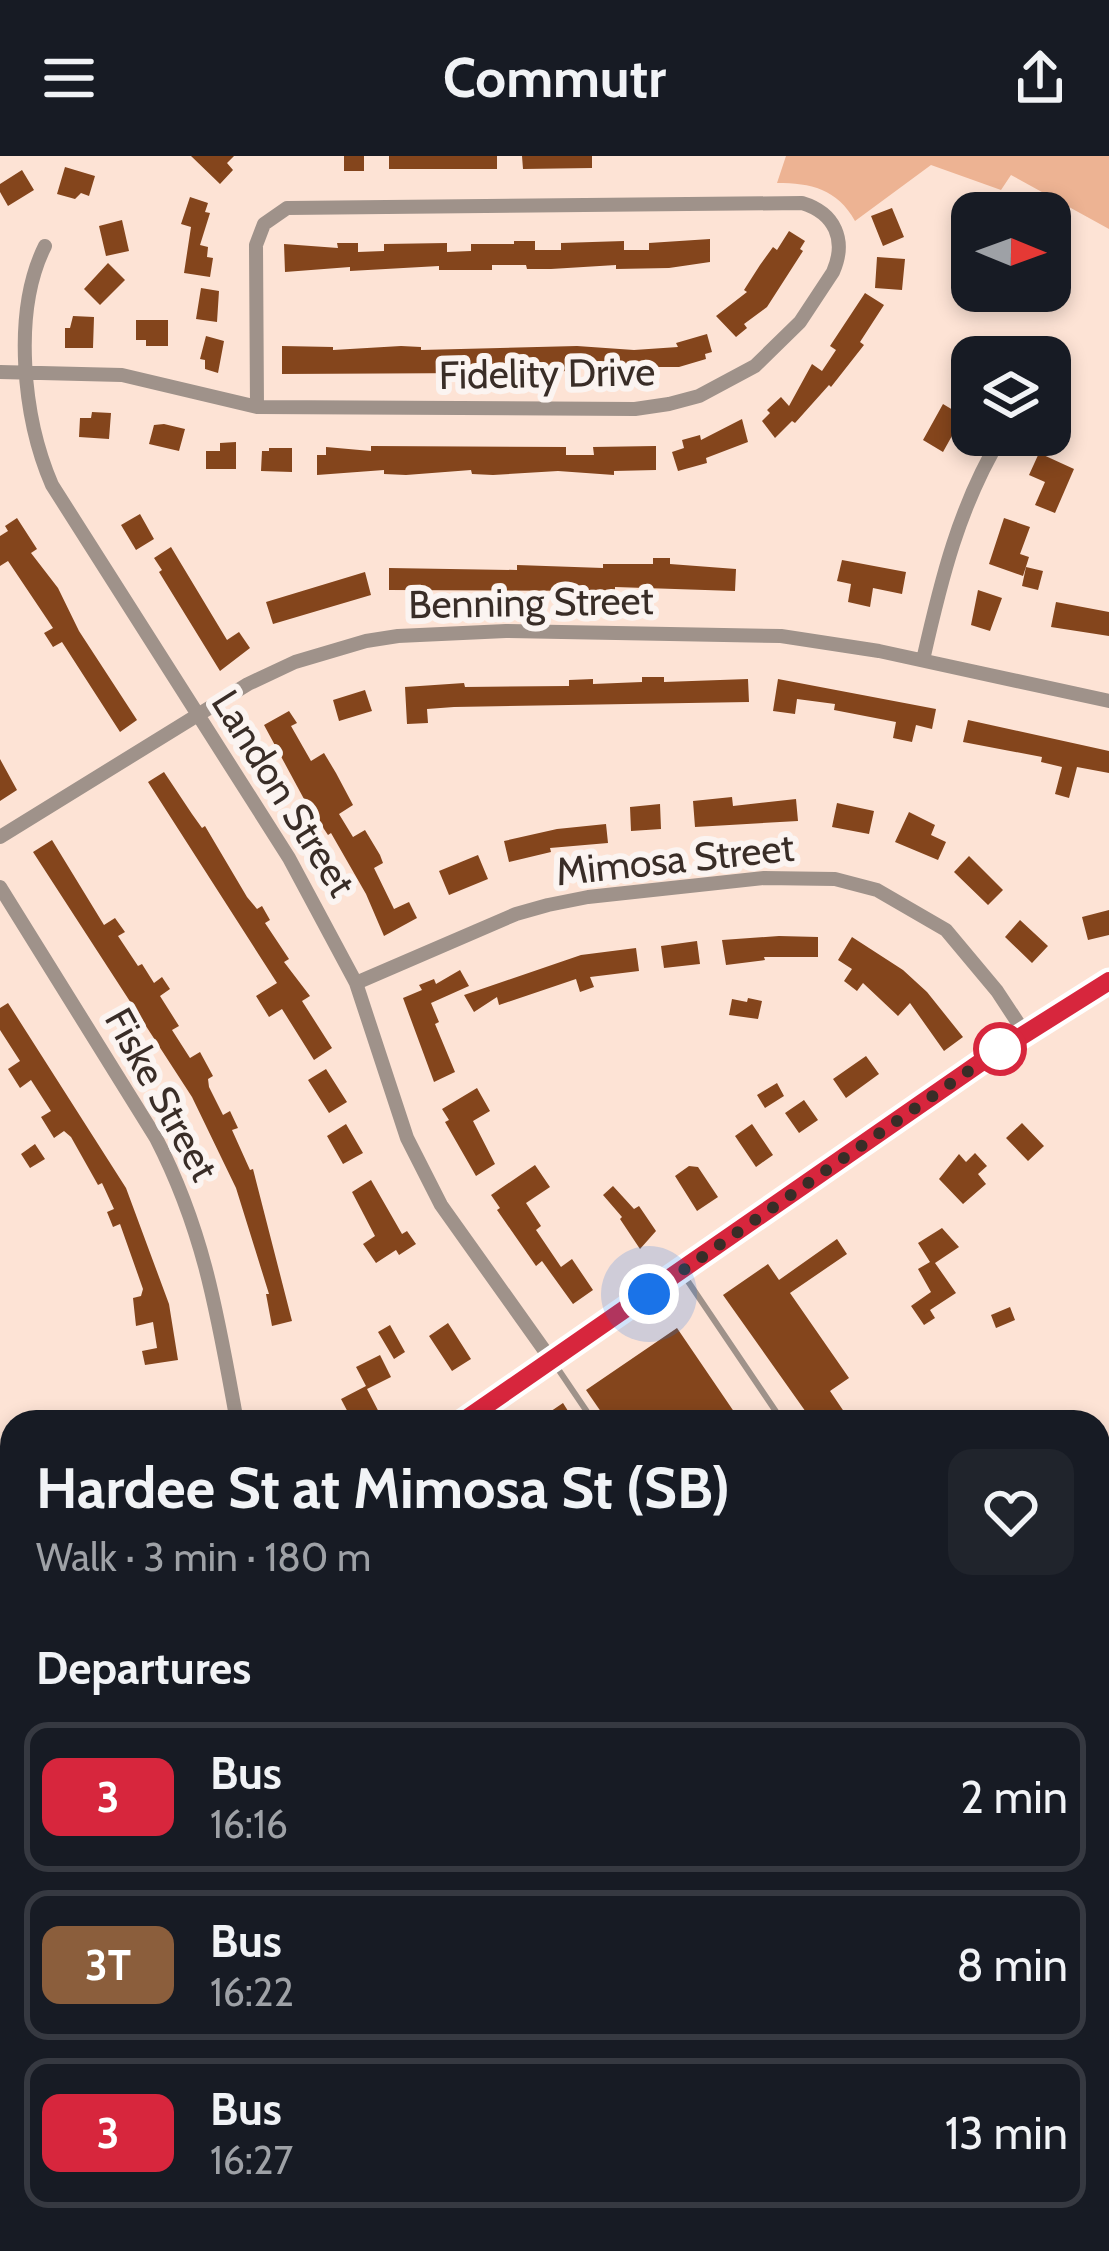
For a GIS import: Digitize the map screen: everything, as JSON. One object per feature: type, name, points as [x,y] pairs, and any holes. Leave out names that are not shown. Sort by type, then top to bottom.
[{"type":"street","name":"Fidelity Drive","points":[[0,372],[122,375],[257,407],[635,409],[699,396],[755,366],[800,322],[838,259],[838,233],[825,214],[802,203],[287,208],[264,224],[256,245],[257,407]]},
{"type":"street","name":"Landon Street","points":[[45,246],[27,304],[28,372],[33,431],[52,484],[289,858],[356,983],[407,1138],[441,1205],[552,1360]]},
{"type":"street","points":[[923,660],[950,545],[989,456]]},
{"type":"street","name":"Benning Street","points":[[0,837],[196,714],[295,662],[366,640],[398,636],[506,631],[762,635],[923,660],[1109,701]]},
{"type":"street","name":"Mimosa Street","points":[[356,983],[516,914],[548,905],[803,876],[877,890],[929,917],[959,943],[1024,1032]]},
{"type":"street","name":"Fiske Street","points":[[0,887],[156,1138],[177,1180],[204,1256],[235,1410]]},
{"type":"street","points":[[479,1410],[1024,1032],[1109,981]]},
{"type":"lane","points":[[681,1271],[775,1410]]},
{"type":"lane","points":[[552,1360],[586,1410]]},
{"type":"shaded area","points":[[786,156],[1109,156],[1109,229],[1071,208],[1071,192],[1042,192],[1011,175],[1001,190],[931,165],[855,221],[822,190],[777,183]]},
{"type":"building","points":[[191,156],[234,156],[227,163],[233,170],[220,184]]},
{"type":"building","points":[[344,156],[364,156],[364,171],[344,171]]},
{"type":"building","points":[[389,156],[497,156],[497,169],[389,169]]},
{"type":"building","points":[[522,156],[592,156],[592,168],[523,169]]},
{"type":"building","points":[[65,167],[95,176],[89,196],[81,193],[75,199],[57,194]]},
{"type":"building","points":[[22,170],[34,190],[8,206],[0,184]]},
{"type":"building","points":[[190,197],[208,203],[205,212],[210,213],[200,245],[208,247],[207,257],[213,258],[210,277],[184,273],[191,227],[181,224]]},
{"type":"building","points":[[892,208],[904,237],[883,246],[871,216]]},
{"type":"building","points":[[122,220],[129,251],[106,256],[99,226]]},
{"type":"building","points":[[789,231],[805,241],[803,251],[767,307],[744,324],[747,328],[736,337],[716,316],[747,292],[760,265]]},
{"type":"building","points":[[710,239],[710,262],[669,268],[492,265],[492,270],[439,270],[439,266],[285,272],[284,244],[338,248],[337,243],[358,243],[358,252],[384,251],[384,244],[447,243],[447,252],[471,251],[471,244],[514,241],[535,241],[535,250],[561,250],[561,243],[624,241],[624,250],[649,250],[649,243]]},
{"type":"building","points":[[877,257],[905,259],[902,290],[875,288]]},
{"type":"building","points":[[108,263],[125,280],[100,305],[84,289]]},
{"type":"building","points":[[201,288],[219,291],[217,322],[196,319]]},
{"type":"building","points":[[865,293],[884,305],[860,342],[864,345],[831,387],[775,438],[762,421],[770,413],[767,410],[781,397],[789,406],[812,364],[822,371],[836,350],[830,346]]},
{"type":"building","points":[[73,316],[94,317],[93,348],[65,348],[65,328],[70,328]]},
{"type":"building","points":[[136,320],[168,320],[168,346],[146,346],[146,340],[136,340]]},
{"type":"building","points":[[707,334],[712,352],[705,354],[706,359],[679,367],[655,367],[655,372],[590,375],[590,366],[566,366],[566,371],[523,375],[503,375],[502,368],[478,368],[478,373],[282,374],[282,346],[634,350],[678,347],[676,343]]},
{"type":"building","points":[[206,336],[224,341],[218,373],[205,369],[205,360],[200,359]]},
{"type":"building","points":[[943,404],[951,409],[951,438],[943,452],[923,440]]},
{"type":"building","points":[[92,412],[111,413],[109,439],[79,437],[80,418],[91,418]]},
{"type":"building","points":[[742,419],[748,442],[706,458],[707,463],[678,471],[672,452],[684,448],[682,440],[700,435],[701,440]]},
{"type":"building","points":[[154,425],[185,429],[179,451],[149,444]]},
{"type":"building","points":[[236,442],[236,469],[206,469],[206,451],[220,451],[220,443]]},
{"type":"building","points":[[371,446],[566,447],[566,455],[594,455],[593,447],[656,446],[656,470],[614,471],[614,475],[558,471],[493,475],[472,474],[471,470],[406,475],[384,474],[384,470],[317,475],[317,455],[326,455],[326,447],[371,451]]},
{"type":"building","points":[[292,448],[292,472],[261,471],[262,451]]},
{"type":"building","points":[[1038,456],[1074,469],[1055,513],[1035,505],[1045,482],[1029,475]]},
{"type":"building","points":[[140,514],[154,539],[136,550],[121,525]]},
{"type":"building","points":[[17,518],[37,549],[31,553],[58,588],[79,631],[137,720],[120,732],[62,642],[53,647],[44,633],[53,628],[8,561],[0,566],[0,536]]},
{"type":"building","points":[[1004,518],[1030,527],[1020,554],[1029,557],[1023,576],[989,564]]},
{"type":"building","points":[[171,547],[227,640],[239,632],[250,648],[220,671],[159,572],[154,558]]},
{"type":"building","points":[[653,558],[670,558],[670,564],[736,569],[735,591],[615,587],[615,591],[389,590],[389,568],[603,568],[603,564],[653,564]]},
{"type":"building","points":[[842,560],[906,572],[902,594],[873,588],[870,607],[848,602],[851,584],[837,581]]},
{"type":"building","points":[[1026,567],[1043,571],[1038,590],[1022,586]]},
{"type":"building","points":[[365,572],[371,595],[273,624],[266,602]]},
{"type":"building","points":[[978,590],[1002,598],[990,631],[971,625]]},
{"type":"building","points":[[1056,602],[1109,612],[1109,636],[1051,627]]},
{"type":"building","points":[[642,677],[664,677],[664,682],[748,679],[749,702],[454,707],[427,709],[428,723],[407,724],[405,687],[464,683],[465,687],[569,686],[569,680],[642,682]]},
{"type":"building","points":[[778,679],[936,709],[932,729],[916,725],[912,742],[893,738],[896,722],[834,710],[835,704],[797,699],[795,714],[773,711]]},
{"type":"building","points":[[365,690],[372,711],[339,721],[333,700]]},
{"type":"building","points":[[289,711],[297,723],[291,726],[311,761],[324,753],[353,805],[339,814],[353,837],[365,830],[380,855],[383,863],[374,868],[394,909],[409,902],[417,918],[384,936],[366,894],[331,833],[304,799],[264,725]]},
{"type":"building","points":[[968,720],[1109,751],[1109,773],[1077,767],[1069,798],[1055,794],[1062,767],[1041,762],[1042,757],[963,742]]},
{"type":"building","points":[[0,759],[17,790],[0,801]]},
{"type":"building","points":[[164,772],[205,826],[247,897],[257,909],[262,906],[270,920],[265,923],[289,959],[284,962],[310,996],[302,1001],[332,1048],[314,1060],[282,1009],[269,1017],[256,996],[277,983],[148,782]]},
{"type":"building","points":[[732,797],[733,806],[796,799],[798,821],[695,827],[693,801]]},
{"type":"building","points":[[837,803],[874,811],[869,834],[832,827]]},
{"type":"building","points":[[660,804],[661,829],[631,831],[630,807]]},
{"type":"building","points":[[909,812],[935,825],[931,835],[946,842],[938,860],[895,842]]},
{"type":"building","points":[[606,824],[608,843],[550,848],[551,852],[509,862],[504,841]]},
{"type":"building","points":[[52,840],[104,925],[115,918],[125,932],[118,936],[138,966],[142,964],[154,983],[162,977],[170,989],[160,996],[179,1026],[172,1030],[190,1058],[200,1052],[213,1076],[208,1079],[209,1087],[223,1115],[230,1111],[238,1128],[232,1130],[253,1169],[292,1321],[272,1326],[269,1294],[236,1188],[192,1097],[33,852]]},
{"type":"building","points":[[478,855],[488,879],[449,895],[439,871]]},
{"type":"building","points":[[969,856],[1003,890],[988,905],[954,872]]},
{"type":"building","points":[[1109,910],[1109,935],[1088,940],[1082,917]]},
{"type":"building","points":[[1020,920],[1048,946],[1032,963],[1005,937]]},
{"type":"building","points":[[818,937],[818,957],[764,957],[726,965],[722,940]]},
{"type":"building","points":[[852,937],[903,970],[963,1037],[944,1051],[910,1003],[898,1016],[863,983],[857,991],[844,981],[852,969],[838,960]]},
{"type":"building","points":[[697,941],[700,964],[664,968],[661,946]]},
{"type":"building","points":[[636,948],[639,971],[590,977],[594,987],[580,992],[576,979],[499,1005],[497,997],[474,1012],[464,995],[581,955]]},
{"type":"building","points":[[460,970],[469,986],[431,1003],[455,1072],[434,1082],[403,998],[422,990],[419,985],[434,979],[436,984]]},
{"type":"building","points":[[748,998],[762,1001],[758,1019],[729,1015],[732,999],[747,1002]]},
{"type":"building","points":[[8,1003],[126,1188],[169,1304],[178,1360],[145,1365],[142,1351],[157,1348],[153,1322],[136,1326],[133,1298],[141,1296],[143,1289],[120,1224],[113,1227],[107,1212],[114,1209],[102,1183],[98,1185],[71,1137],[64,1131],[54,1138],[41,1117],[51,1111],[31,1080],[20,1088],[8,1069],[20,1061],[0,1030],[0,1008]]},
{"type":"building","points":[[866,1056],[879,1074],[846,1098],[833,1079]]},
{"type":"building","points":[[326,1069],[347,1102],[329,1113],[308,1080]]},
{"type":"building","points":[[777,1083],[784,1096],[765,1108],[757,1095]]},
{"type":"building","points":[[477,1088],[490,1111],[473,1121],[495,1164],[476,1176],[442,1109]]},
{"type":"building","points":[[804,1100],[818,1120],[799,1133],[785,1113]]},
{"type":"building","points":[[1022,1123],[1044,1146],[1028,1161],[1006,1138]]},
{"type":"building","points":[[346,1124],[363,1153],[343,1164],[327,1136]]},
{"type":"building","points":[[752,1124],[773,1155],[756,1167],[735,1136]]},
{"type":"building","points":[[35,1144],[45,1159],[30,1168],[21,1154]]},
{"type":"building","points":[[975,1153],[987,1166],[978,1174],[986,1184],[963,1204],[939,1179],[959,1154],[966,1162]]},
{"type":"building","points":[[535,1165],[550,1187],[526,1203],[541,1226],[536,1230],[561,1267],[572,1259],[593,1290],[573,1304],[542,1261],[536,1266],[491,1195]]},
{"type":"building","points":[[689,1166],[698,1167],[718,1197],[697,1211],[675,1176]]},
{"type":"building","points":[[371,1180],[402,1234],[407,1231],[416,1244],[376,1263],[363,1244],[375,1236],[352,1192]]},
{"type":"building","points":[[613,1186],[634,1209],[639,1206],[656,1231],[640,1249],[603,1195]]},
{"type":"building","points":[[942,1228],[959,1247],[935,1263],[956,1293],[930,1310],[935,1318],[924,1325],[911,1306],[931,1292],[918,1269],[930,1262],[918,1243]]},
{"type":"building","points":[[837,1239],[847,1254],[790,1293],[849,1378],[830,1391],[843,1410],[804,1410],[723,1295],[768,1264],[779,1280]]},
{"type":"building","points":[[1010,1307],[1015,1320],[996,1328],[991,1315]]},
{"type":"building","points":[[448,1323],[471,1359],[452,1371],[429,1336]]},
{"type":"building","points":[[390,1325],[405,1352],[394,1359],[378,1332]]},
{"type":"building","points":[[677,1328],[733,1410],[600,1410],[586,1390]]},
{"type":"building","points":[[380,1355],[391,1377],[367,1389],[378,1410],[347,1410],[341,1399],[366,1386],[356,1367]]},
{"type":"bus line","name":"3","points":[[479,1410],[1024,1032],[1109,981]]},
{"type":"route","points":[[649,1294],[1000,1049]]}]
